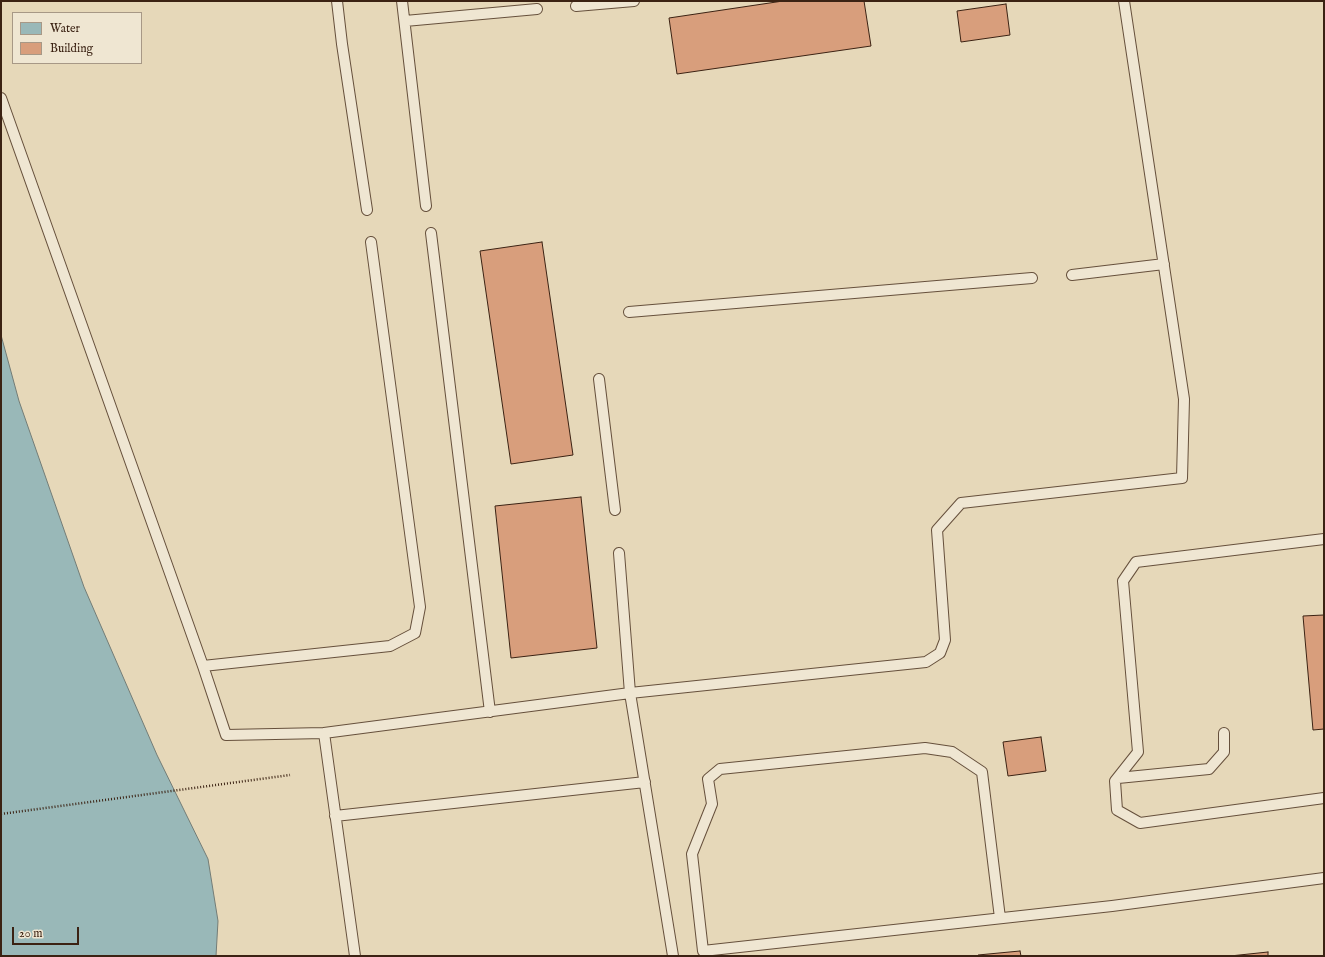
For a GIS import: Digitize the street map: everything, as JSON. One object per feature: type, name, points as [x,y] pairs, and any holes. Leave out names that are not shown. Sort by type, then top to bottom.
[{"type":"lane","points":[[337,1],[367,210]]},
{"type":"lane","points":[[402,1],[426,206]]},
{"type":"lane","points":[[576,6],[634,1]]},
{"type":"lane","points":[[1,98],[203,666],[226,735],[324,733],[630,693],[926,662],[940,653],[945,640],[937,530],[961,503],[1182,478],[1184,399],[1124,1]]},
{"type":"lane","points":[[404,21],[537,9]]},
{"type":"lane","points":[[430,233],[490,712]]},
{"type":"lane","points":[[203,666],[390,646],[415,633],[420,607],[371,242]]},
{"type":"lane","points":[[1072,275],[1164,264]]},
{"type":"lane","points":[[629,312],[1032,278]]},
{"type":"lane","points":[[599,379],[615,510]]},
{"type":"lane","points":[[1324,539],[1136,562],[1123,580],[1138,752],[1115,781],[1116,810],[1140,823],[1324,798]]},
{"type":"lane","points":[[619,553],[630,693],[674,956]]},
{"type":"lane","points":[[324,733],[355,956]]},
{"type":"lane","points":[[1118,778],[1209,769],[1224,752],[1224,733]]},
{"type":"lane","points":[[1000,918],[982,772],[952,752],[925,748],[720,769],[708,779],[712,804],[692,854],[703,951],[1112,906],[1324,878]]},
{"type":"lane","points":[[335,816],[645,782]]},
{"type":"path","points":[[1,814],[290,775]]},
{"type":"water","points":[[1,335],[19,401],[84,587],[157,755],[208,859],[218,921],[216,956],[1,956]]},
{"type":"building","points":[[783,1],[864,1],[871,46],[677,74],[669,18]]},
{"type":"building","points":[[1006,4],[1010,35],[961,42],[957,11]]},
{"type":"building","points":[[542,242],[573,455],[511,464],[480,251]]},
{"type":"building","points":[[581,497],[597,648],[511,658],[495,506]]},
{"type":"building","points":[[1324,615],[1324,729],[1313,730],[1303,616]]},
{"type":"building","points":[[1041,737],[1046,771],[1008,776],[1003,742]]},
{"type":"building","points":[[1020,951],[1021,956],[978,956],[978,955]]},
{"type":"building","points":[[1268,952],[1268,956],[1230,956]]}]
